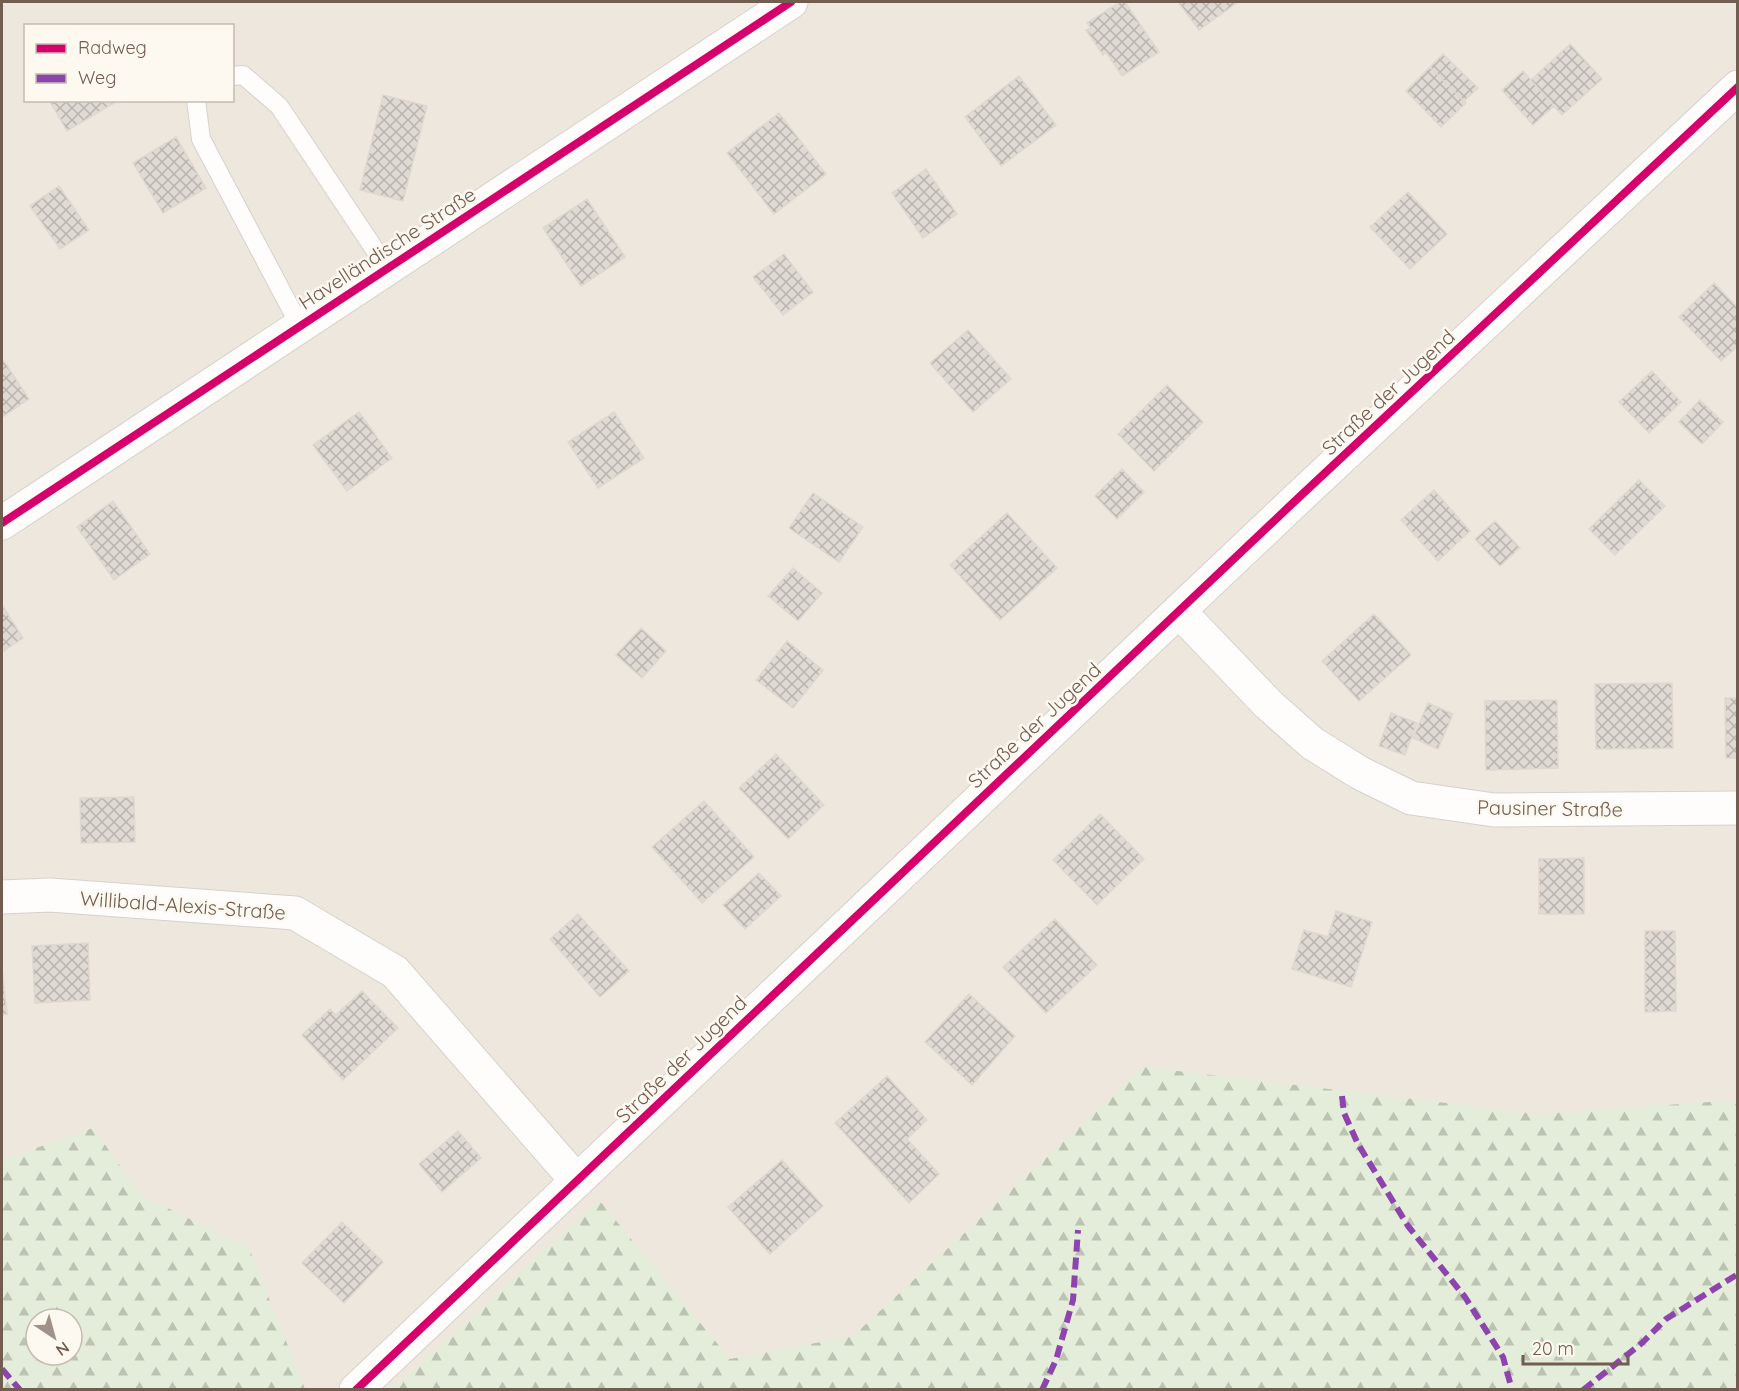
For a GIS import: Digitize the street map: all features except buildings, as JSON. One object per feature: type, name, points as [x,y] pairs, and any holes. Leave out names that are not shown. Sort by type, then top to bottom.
[{"type":"street","name":"Havelländische Straße","points":[[2,523],[791,2]]},
{"type":"street","name":"Straße der Jugend","points":[[356,1389],[1737,87]]},
{"type":"street","name":"Pausiner Straße","points":[[1179,612],[1268,704],[1312,742],[1360,773],[1411,798],[1494,810],[1737,808]]},
{"type":"street","name":"Willibald-Alexis-Straße","points":[[2,897],[50,895],[295,913],[395,972],[577,1181]]},
{"type":"lane","points":[[234,76],[243,75],[279,106],[387,268]]},
{"type":"lane","points":[[196,102],[201,139],[300,326]]},
{"type":"shaded area","points":[[2,2],[1737,2],[1737,1389],[2,1389]]},
{"type":"green space","points":[[1144,1067],[1539,1114],[1737,1100],[1737,1389],[393,1389],[599,1200],[730,1359],[853,1336]]},
{"type":"green space","points":[[93,1128],[141,1195],[249,1248],[305,1389],[2,1389],[2,1160]]},
{"type":"marked path","points":[[1342,1096],[1344,1113],[1358,1144],[1408,1226],[1465,1297],[1503,1357],[1512,1390]]},
{"type":"marked path","points":[[1042,1390],[1056,1360],[1073,1300],[1078,1230]]},
{"type":"marked path","points":[[1583,1390],[1642,1343],[1666,1319],[1738,1274]]},
{"type":"marked path","points":[[2,1369],[20,1390]]},
{"type":"cycle path","points":[[2,523],[791,2]]},
{"type":"cycle path","points":[[356,1390],[1295,501],[1738,87]]}]
